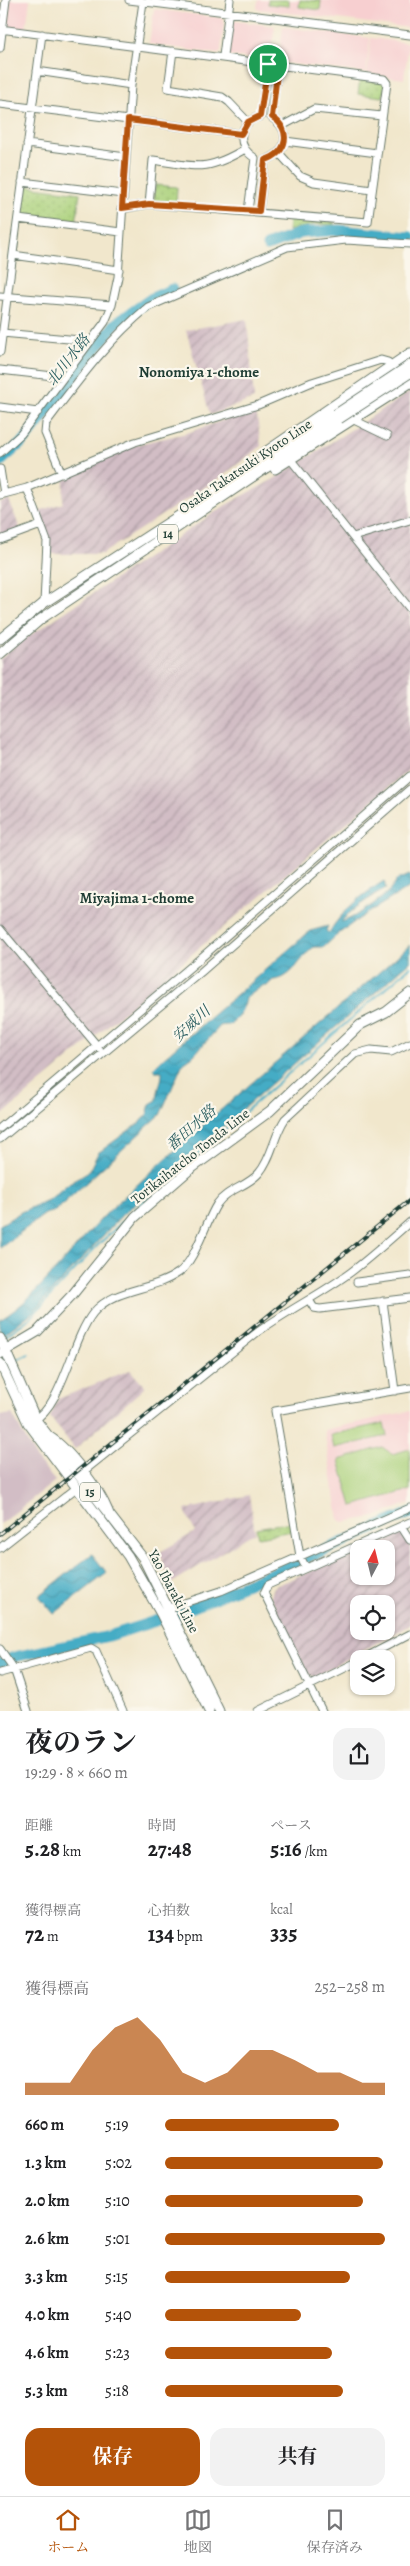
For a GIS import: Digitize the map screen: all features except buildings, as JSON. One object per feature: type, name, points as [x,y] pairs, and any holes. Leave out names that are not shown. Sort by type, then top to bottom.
[{"type":"main road","points":[[225,483],[273,446],[410,353]]},
{"type":"main road","name":"Osaka Takatsuki Kyoto Line","points":[[0,654],[41,619],[230,493],[410,365]]},
{"type":"main road","name":"Osaka Takatsuki Kyoto Line","points":[[0,639],[44,603],[225,483],[410,373]]},
{"type":"main road","points":[[230,493],[242,490],[410,383]]},
{"type":"main road","name":"Torikaihatcho Tonda Line","points":[[3,1349],[37,1332],[73,1294],[135,1217],[188,1171],[270,1111],[360,1025],[386,1012],[410,993]]},
{"type":"main road","name":"Yao Ibaraki Line","points":[[3,1349],[9,1372],[32,1421],[75,1489],[128,1556],[162,1616],[209,1711]]},
{"type":"main road","name":"Yao Ibaraki Line","points":[[0,1363],[9,1372]]},
{"type":"main road","name":"Yao Ibaraki Line","points":[[32,1421],[45,1433],[143,1558],[219,1711]]},
{"type":"street","points":[[0,48],[6,0]]},
{"type":"street","points":[[129,0],[186,3],[229,12],[410,35]]},
{"type":"street","points":[[223,56],[230,0]]},
{"type":"street","points":[[0,453],[21,434],[38,412],[62,377],[105,322],[112,305],[119,270],[131,85],[142,2]]},
{"type":"street","points":[[1,29],[136,47],[223,56],[268,64],[384,79],[387,88],[368,222],[259,211],[149,204],[122,208]]},
{"type":"street","points":[[0,352],[4,296],[13,256],[42,34]]},
{"type":"street","points":[[173,51],[168,88],[222,97],[248,122]]},
{"type":"street","points":[[248,211],[255,158],[244,149],[241,134],[248,122],[260,116],[268,64]]},
{"type":"street","points":[[259,211],[265,160],[279,154],[285,141],[282,126],[272,117],[278,65]]},
{"type":"street","points":[[37,71],[131,85]]},
{"type":"street","points":[[0,104],[241,134]]},
{"type":"street","points":[[282,126],[314,110],[382,116]]},
{"type":"street","points":[[285,141],[377,153]]},
{"type":"street","points":[[27,144],[126,157]]},
{"type":"street","points":[[149,204],[153,160],[203,167],[224,161],[244,149]]},
{"type":"street","points":[[279,154],[300,176],[314,182],[372,190]]},
{"type":"street","points":[[22,182],[123,194]]},
{"type":"street","points":[[18,219],[121,232]]},
{"type":"street","points":[[62,474],[45,433],[46,424],[94,360],[130,319],[148,307],[286,247],[346,240],[410,244]]},
{"type":"street","points":[[13,256],[119,270]]},
{"type":"street","points":[[4,296],[112,305]]},
{"type":"street","points":[[2,333],[91,341]]},
{"type":"street","points":[[0,469],[2,495],[27,488],[120,448],[258,405],[312,382],[381,360],[391,365],[405,382],[410,383]]},
{"type":"street","points":[[0,370],[62,377]]},
{"type":"street","points":[[0,407],[38,412]]},
{"type":"street","points":[[354,420],[387,436]]},
{"type":"street","points":[[291,460],[410,609]]},
{"type":"street","points":[[27,488],[47,541],[44,603]]},
{"type":"street","points":[[354,537],[410,520]]},
{"type":"street","points":[[0,540],[41,525]]},
{"type":"street","points":[[0,1128],[195,963],[410,776]]},
{"type":"street","points":[[0,1138],[201,972],[410,789]]},
{"type":"street","points":[[0,929],[103,1053]]},
{"type":"street","points":[[32,1421],[46,1410],[60,1385],[74,1345],[94,1312],[104,1302],[166,1280],[187,1266],[206,1221],[218,1202],[225,1195],[245,1185],[260,1172],[279,1127],[286,1119],[355,1054],[371,1050],[391,1052],[410,1043]]},
{"type":"street","points":[[84,1471],[255,1334],[281,1315],[309,1300],[352,1271],[410,1222]]},
{"type":"street","points":[[357,1282],[410,1275]]},
{"type":"street","points":[[309,1300],[314,1308],[320,1309],[410,1298]]},
{"type":"street","points":[[383,1301],[394,1391]]},
{"type":"street","points":[[306,1568],[300,1556],[275,1411],[410,1388]]},
{"type":"street","points":[[45,1433],[57,1440],[84,1471],[106,1502],[115,1524]]},
{"type":"street","points":[[0,1548],[75,1489]]},
{"type":"street","points":[[170,1610],[221,1591],[410,1508]]},
{"type":"street","points":[[322,1711],[264,1593],[268,1585],[410,1522]]},
{"type":"street","points":[[401,1526],[410,1540]]},
{"type":"street","points":[[379,1650],[410,1634]]},
{"type":"street","points":[[0,1673],[12,1666],[92,1648],[96,1651],[124,1711]]},
{"type":"street","points":[[2,1652],[12,1666],[28,1711]]},
{"type":"street","points":[[258,1711],[350,1665]]},
{"type":"shaded area","points":[[9,0],[30,0],[26,29],[11,28],[6,24]]},
{"type":"shaded area","points":[[258,0],[410,0],[410,28],[257,9]]},
{"type":"shaded area","points":[[154,9],[221,18],[224,22],[221,51],[218,54],[149,44]]},
{"type":"shaded area","points":[[234,21],[275,26],[270,61],[230,56],[227,53],[231,23]]},
{"type":"shaded area","points":[[283,27],[370,38],[366,73],[278,62]]},
{"type":"shaded area","points":[[371,38],[409,43],[404,79],[367,74]]},
{"type":"shaded area","points":[[247,319],[254,399],[210,415],[186,330]]},
{"type":"shaded area","points":[[410,392],[410,769],[0,1117],[0,659],[26,638],[226,505],[274,479]]},
{"type":"shaded area","points":[[256,409],[261,446],[225,474],[102,554],[49,554],[39,511],[63,503],[64,480],[70,478],[70,475],[134,445],[187,433]]},
{"type":"shaded area","points":[[9,500],[20,529],[0,536],[0,503]]},
{"type":"shaded area","points":[[130,1370],[145,1387],[75,1449],[50,1417],[58,1399]]},
{"type":"shaded area","points":[[410,1411],[410,1503],[375,1517],[343,1522],[339,1519],[324,1430]]},
{"type":"shaded area","points":[[12,1414],[37,1460],[55,1481],[0,1524],[0,1416]]},
{"type":"shaded area","points":[[249,1495],[255,1532],[170,1584],[160,1552],[195,1532],[185,1510]]},
{"type":"shaded area","points":[[402,1532],[410,1547],[410,1625],[395,1633],[395,1595],[350,1595],[350,1640],[382,1640],[364,1650],[350,1650],[350,1658],[314,1677],[307,1673],[270,1596],[273,1587],[350,1555],[350,1585],[395,1585],[395,1540],[384,1540]]},
{"type":"green space","points":[[268,0],[289,0],[289,6],[268,4]]},
{"type":"green space","points":[[300,0],[321,1],[320,10],[299,7]]},
{"type":"green space","points":[[360,79],[382,82],[385,85],[383,97],[358,94]]},
{"type":"green space","points":[[155,185],[177,187],[176,204],[157,203],[154,200]]},
{"type":"green space","points":[[27,186],[80,193],[76,223],[24,216],[21,213],[25,188]]},
{"type":"green space","points":[[292,218],[334,222],[334,225],[316,224],[288,231],[289,221]]},
{"type":"green space","points":[[384,1423],[387,1436],[334,1448],[331,1435]]},
{"type":"green space","points":[[382,1447],[392,1454],[410,1449],[410,1490],[352,1506],[339,1460]]},
{"type":"green space","points":[[291,1522],[292,1531],[258,1537],[256,1528]]},
{"type":"water","points":[[410,875],[410,887],[354,922],[324,947],[314,947],[286,976],[273,980],[267,986],[262,986],[246,998],[242,1009],[234,1021],[228,1025],[220,1026],[193,1056],[183,1063],[160,1115],[55,1211],[45,1214],[0,1248],[0,1225],[21,1212],[50,1199],[69,1183],[89,1171],[98,1153],[143,1120],[147,1115],[150,1104],[157,1100],[162,1071],[155,1071],[153,1068],[162,1059],[310,931],[328,926],[326,931],[329,933],[346,910],[368,892],[384,881],[386,889],[351,912],[341,922],[363,911],[381,898],[394,885],[396,880]]},
{"type":"water","points":[[410,945],[410,962],[122,1215],[33,1312],[0,1337],[0,1320],[30,1297],[115,1205]]},
{"type":"water","points":[[92,1554],[107,1573],[54,1614],[39,1596]]},
{"type":"waterway","name":"北川水路","points":[[267,246],[301,233],[339,230],[410,237]]},
{"type":"waterway","name":"北川水路","points":[[0,462],[26,439],[115,324],[152,298],[172,289]]},
{"type":"waterway","points":[[4,1337],[30,1318],[97,1246],[156,1190],[410,967]]},
{"type":"waterway","points":[[13,1362],[29,1354]]},
{"type":"waterway","points":[[0,1663],[14,1657],[109,1636],[177,1614],[410,1513]]},
{"type":"railway","points":[[0,1534],[410,1200]]},
{"type":"district","name":"Nonomiya 1-chome","points":[[199,372]]},
{"type":"district","name":"Miyajima 1-chome","points":[[137,898]]},
{"type":"route","points":[[268,64],[278,65],[272,117],[282,126],[285,133],[285,141],[279,154],[265,160],[259,211],[149,204],[122,208],[128,120],[241,134],[248,122],[260,116],[268,64]]},
{"type":"water label","name":"安威川","points":[[191,1024]]},
{"type":"water label","name":"番田水路","points":[[191,1128]]}]
